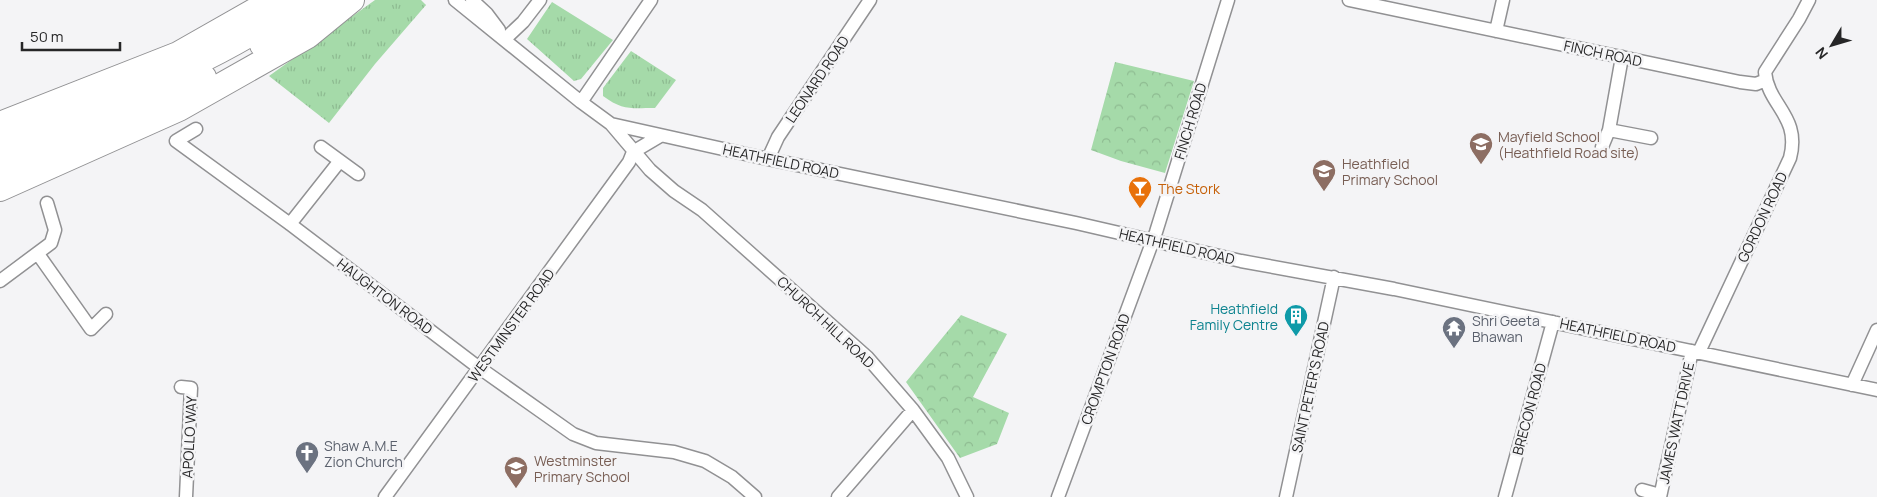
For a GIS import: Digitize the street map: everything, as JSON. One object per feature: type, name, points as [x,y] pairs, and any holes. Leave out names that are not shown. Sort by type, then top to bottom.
[{"type":"highway","points":[[0,145],[172,73],[224,48],[302,0]]},
{"type":"highway","points":[[0,124],[282,13],[324,0]]},
{"type":"highway","points":[[0,189],[179,109],[308,36],[352,0]]},
{"type":"highway","points":[[0,166],[183,89],[278,36],[282,13]]},
{"type":"street","name":"HEATHFIELD ROAD","points":[[455,0],[610,124],[768,159],[1066,220],[1241,261],[1334,277],[1877,390]]},
{"type":"street","name":"HEATHFIELD ROAD","points":[[472,0],[488,14],[505,39]]},
{"type":"street","points":[[505,39],[523,22],[540,0]]},
{"type":"street","points":[[581,102],[651,0]]},
{"type":"street","name":"LEONARD ROAD","points":[[768,159],[778,137],[870,0]]},
{"type":"street","name":"FINCH ROAD","points":[[1152,241],[1228,0]]},
{"type":"street","name":"FINCH ROAD","points":[[1348,0],[1740,82],[1756,84],[1766,80]]},
{"type":"street","points":[[1496,31],[1503,0]]},
{"type":"street","points":[[1766,80],[1765,72],[1809,0]]},
{"type":"street","points":[[1602,148],[1609,130],[1622,56]]},
{"type":"street","name":"GORDON ROAD","points":[[1695,351],[1790,158],[1793,145],[1792,132],[1784,112],[1766,80]]},
{"type":"street","points":[[610,124],[633,152]]},
{"type":"street","name":"HAUGHTON ROAD","points":[[196,129],[176,141],[290,224],[480,368],[573,434],[596,442],[674,452],[705,461],[732,477],[755,497]]},
{"type":"street","points":[[1609,130],[1651,138]]},
{"type":"street","name":"WESTMINSTER ROAD","points":[[385,497],[624,169],[633,152],[660,136]]},
{"type":"street","points":[[321,147],[339,162],[358,174]]},
{"type":"street","name":"CHURCH HILL ROAD","points":[[633,152],[656,164],[679,184],[702,210],[867,357],[913,410],[948,458],[967,497]]},
{"type":"street","points":[[290,224],[339,162]]},
{"type":"street","points":[[0,281],[51,243],[55,230],[47,203]]},
{"type":"street","name":"CROMPTON ROAD","points":[[1058,497],[1152,241]]},
{"type":"street","points":[[38,254],[91,329],[106,314]]},
{"type":"street","name":"SAINT PETER'S ROAD","points":[[1286,497],[1334,277]]},
{"type":"street","name":"BRECON ROAD","points":[[1505,497],[1553,322]]},
{"type":"street","points":[[1852,385],[1877,330]]},
{"type":"street","name":"JAMES WATT DRIVE","points":[[1642,490],[1660,496],[1695,351]]},
{"type":"street","name":"APOLLO WAY","points":[[181,387],[191,388],[186,497]]},
{"type":"street","points":[[838,497],[913,410]]},
{"type":"green space","points":[[375,0],[421,0],[426,5],[375,64],[329,123],[269,76]]},
{"type":"green space","points":[[552,2],[613,40],[581,79],[574,81],[527,39]]},
{"type":"green space","points":[[631,51],[676,80],[655,108],[622,106],[603,96],[603,88]]},
{"type":"green space","points":[[1115,62],[1194,81],[1165,173],[1121,161],[1091,150]]},
{"type":"green space","points":[[961,315],[1007,334],[973,397],[1009,413],[997,444],[960,458],[906,382]]},
{"type":"place","name":"Mayfield School (Heathfield Road site)","points":[[1481,165]]},
{"type":"place","name":"Heathfield Primary School","points":[[1324,192]]},
{"type":"place","name":"The Stork","points":[[1140,209]]},
{"type":"place","name":"Heathfield Family Centre","points":[[1296,337]]},
{"type":"place","name":"Shri Geeta Bhawan","points":[[1454,349]]},
{"type":"place","name":"Shaw A.M.E Zion Church","points":[[307,474]]},
{"type":"place","name":"Westminster Primary School","points":[[516,489]]}]
